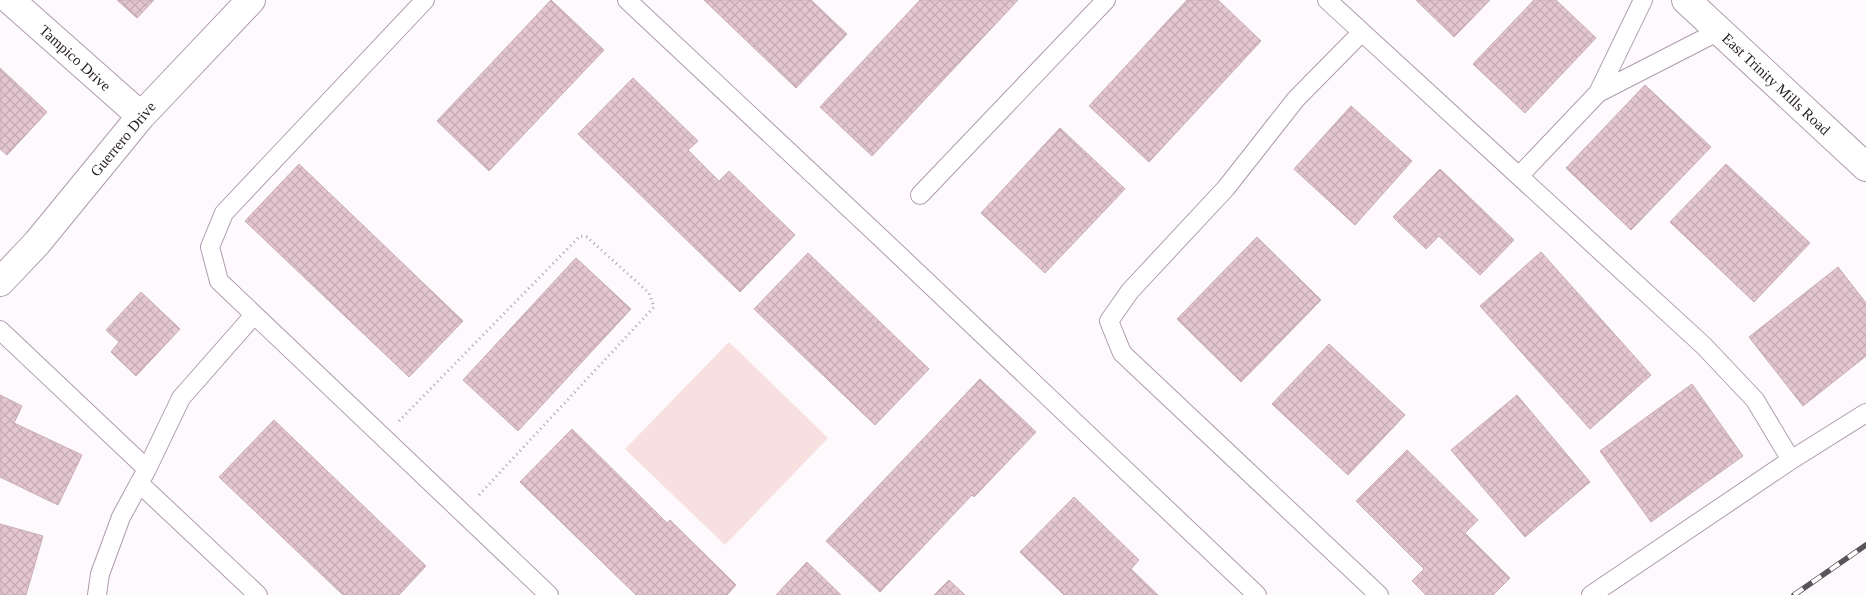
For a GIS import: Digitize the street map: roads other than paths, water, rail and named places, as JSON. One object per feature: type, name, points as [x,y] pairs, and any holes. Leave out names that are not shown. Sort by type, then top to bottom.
[{"type":"street","name":"Tampico Drive","points":[[10,0],[141,116]]},
{"type":"street","name":"Guerrero Drive","points":[[4,270],[36,243],[141,116],[251,0]]},
{"type":"street","name":"East Trinity Mills Road","points":[[1686,0],[1866,167]]},
{"type":"lane","points":[[425,0],[224,213],[210,247],[219,281],[549,595]]},
{"type":"lane","points":[[627,0],[1256,595]]},
{"type":"lane","points":[[920,195],[1106,0]]},
{"type":"lane","points":[[1326,0],[1704,346],[1755,400],[1791,460]]},
{"type":"lane","points":[[1518,176],[1598,93],[1643,0]]},
{"type":"lane","points":[[1598,93],[1719,31]]},
{"type":"lane","points":[[1362,32],[1296,99],[1226,188],[1130,291],[1109,321],[1122,353],[1379,595]]},
{"type":"lane","points":[[97,595],[100,574],[121,517],[181,398],[254,315]]},
{"type":"lane","points":[[0,330],[258,595]]},
{"type":"lane","points":[[1590,595],[1791,460],[1866,413]]},
{"type":"railway","points":[[1794,595],[1866,545]]}]
